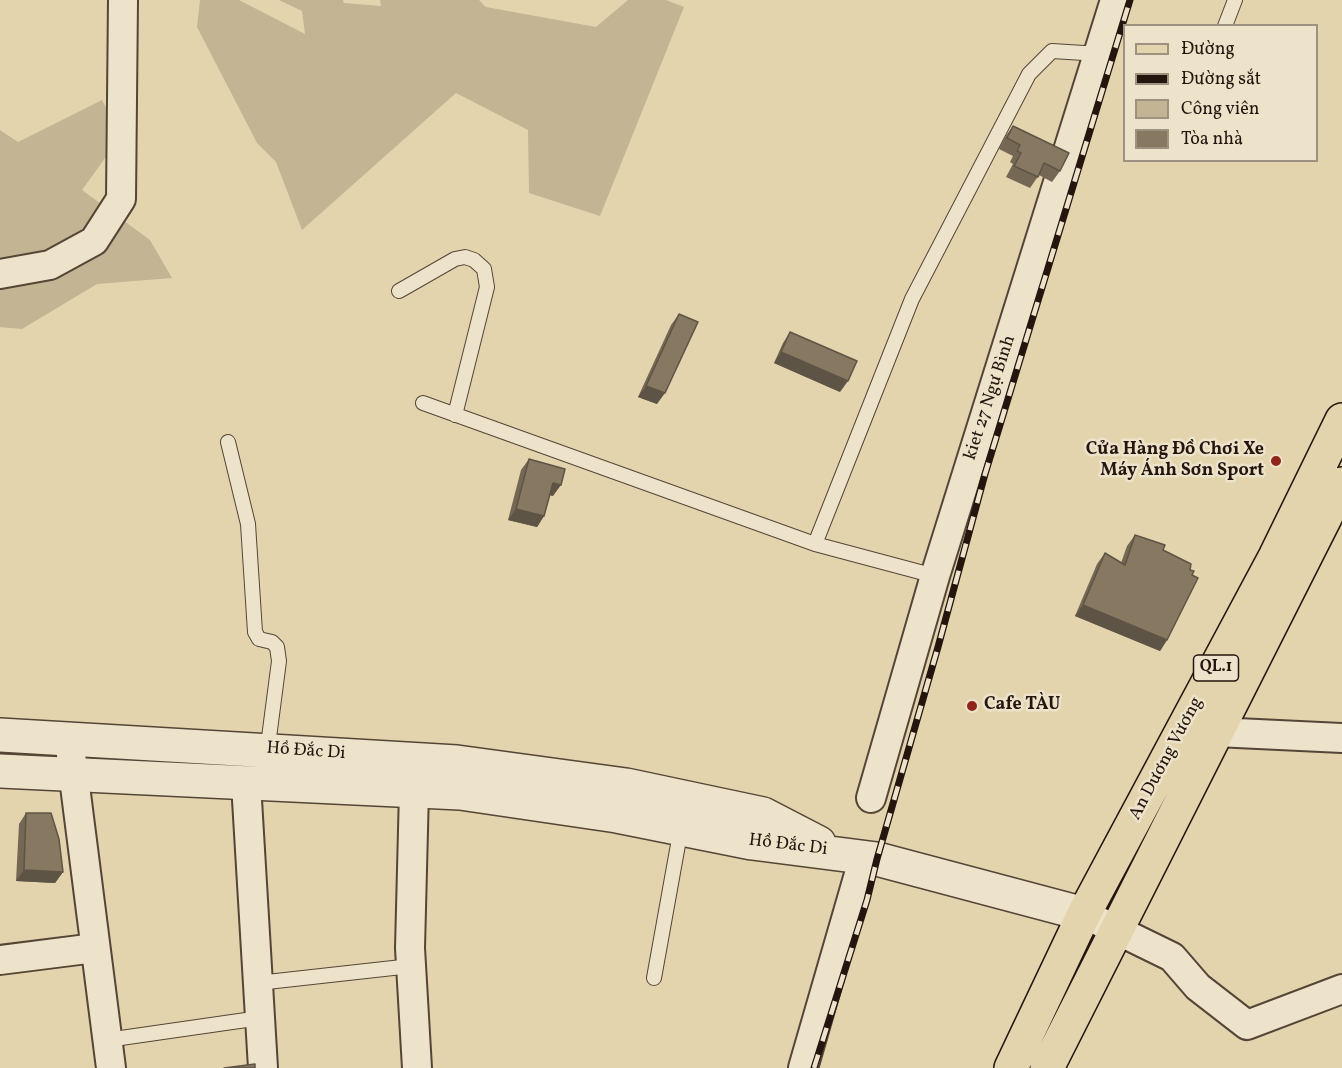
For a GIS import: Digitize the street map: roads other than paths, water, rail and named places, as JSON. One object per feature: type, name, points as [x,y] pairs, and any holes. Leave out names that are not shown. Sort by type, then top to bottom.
[{"type":"main road","name":"An Dương Vương","points":[[1011,1068],[1084,914],[1275,557],[1342,420]]},
{"type":"main road","name":"An Dương Vương","points":[[1047,1068],[1342,484]]},
{"type":"street","points":[[0,274],[50,265],[94,241],[122,199],[123,0]]},
{"type":"street","name":"kiet 27 Ngự Bình","points":[[871,798],[935,576],[1115,0]]},
{"type":"street","points":[[1216,732],[1342,738]]},
{"type":"street","name":"Hồ Đắc Di","points":[[0,735],[457,762],[626,785],[764,814],[850,854]]},
{"type":"street","points":[[69,740],[111,1068]]},
{"type":"street","name":"Hồ Đắc Di","points":[[0,771],[460,793],[617,816],[752,843],[850,854]]},
{"type":"street","points":[[257,784],[258,983],[263,1068]]},
{"type":"street","points":[[414,791],[411,966],[417,1068]]},
{"type":"street","points":[[803,1068],[850,854],[1084,914],[1172,957],[1198,987],[1247,1025],[1342,989]]},
{"type":"street","points":[[0,960],[95,948]]},
{"type":"lane","points":[[1226,24],[1235,0]]},
{"type":"lane","points":[[815,544],[912,300],[1029,74],[1052,51],[1100,54]]},
{"type":"lane","points":[[399,291],[455,259],[474,260],[484,268],[487,287],[455,414]]},
{"type":"lane","points":[[423,403],[815,544],[935,576]]},
{"type":"lane","points":[[228,442],[248,524],[255,632],[259,639],[272,642],[277,647],[279,661],[267,750],[257,784]]},
{"type":"lane","points":[[654,978],[681,828]]},
{"type":"lane","points":[[258,983],[411,966]]},
{"type":"lane","points":[[107,1040],[260,1018]]},
{"type":"railway","points":[[814,1068],[867,900],[985,474],[1130,0]]},
{"type":"place","name":"Cửa Hàng Đồ Chơi Xe Máy Ánh Sơn Sport","points":[[1276,461]]},
{"type":"place","name":"Cafe TÀU","points":[[972,706]]}]
